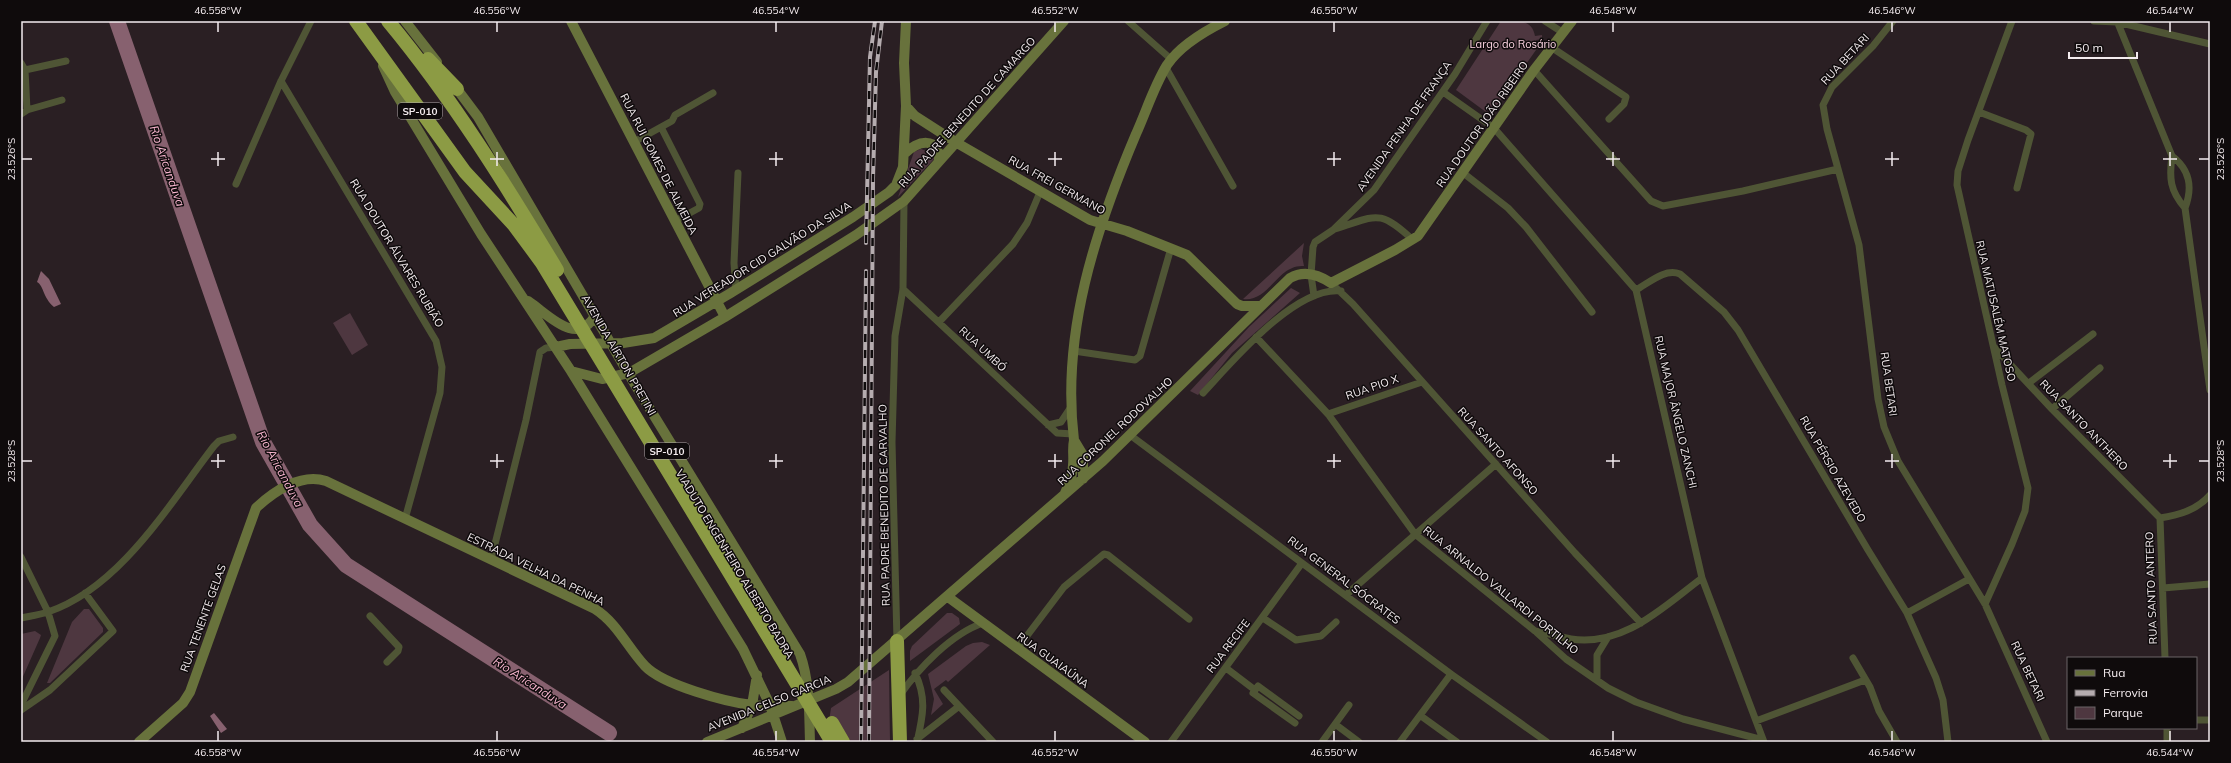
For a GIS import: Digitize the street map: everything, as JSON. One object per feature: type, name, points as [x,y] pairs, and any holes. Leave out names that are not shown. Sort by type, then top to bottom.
[{"type":"highway","points":[[348,21],[360,27]]},
{"type":"highway","name":"AVENIDA AÍRTON PRETINI","points":[[396,23],[489,161]]},
{"type":"highway","name":"SP-010","points":[[360,27],[375,49]]},
{"type":"highway","name":"VIADUTO ENGENHEIRO ALBERTO BADRA","points":[[375,49],[465,172],[514,225],[542,263],[832,742]]},
{"type":"highway","points":[[418,57],[427,58],[457,89]]},
{"type":"highway","name":"VIADUTO ENGENHEIRO ALBERTO BADRA","points":[[489,161],[541,243],[843,742]]},
{"type":"highway","points":[[897,641],[900,742]]},
{"type":"main road","name":"RUA RUI GOMES DE ALMEIDA","points":[[571,21],[725,317]]},
{"type":"main road","name":"RUA VEREADOR CID GALVÃO DA SILVA","points":[[556,347],[570,344],[643,341],[654,338],[717,302],[853,217],[889,192],[896,185],[901,176],[904,154],[906,106],[904,63],[906,21]]},
{"type":"main road","name":"RUA PADRE BENEDITO DE CAMARGO","points":[[904,201],[1064,21]]},
{"type":"main road","name":"RUA DOUTOR JOÃO RIBEIRO","points":[[1331,283],[1413,240],[1424,230],[1462,172],[1534,70],[1572,21]]},
{"type":"main road","points":[[1064,495],[1072,472],[1072,449],[1074,437],[1070,378],[1084,283],[1101,224],[1127,156],[1169,64],[1187,46],[1221,22]]},
{"type":"main road","name":"AVENIDA AÍRTON PRETINI","points":[[396,23],[457,89],[478,117],[611,343],[800,654],[804,666],[809,701],[810,742]]},
{"type":"main road","points":[[375,49],[399,97],[481,234],[556,347],[743,649],[757,675],[770,705],[782,742]]},
{"type":"main road","name":"RUA FREI GERMANO","points":[[906,106],[915,116],[957,143],[1040,192],[1101,224],[1171,248],[1194,260],[1237,304],[1242,306],[1261,306]]},
{"type":"main road","points":[[904,154],[914,145],[925,142],[936,147],[940,154],[939,161]]},
{"type":"main road","points":[[571,371],[602,379],[629,373],[725,317],[856,235],[904,201]]},
{"type":"main road","name":"RUA CORONEL RODOVALHO","points":[[897,641],[1083,479],[1290,278],[1301,274],[1311,275]]},
{"type":"main road","points":[[1311,275],[1331,283]]},
{"type":"main road","points":[[523,297],[572,330],[584,329],[589,325],[595,316]]},
{"type":"main road","points":[[1074,437],[1083,455],[1083,479]]},
{"type":"main road","name":"ESTRADA VELHA DA PENHA","points":[[275,494],[300,480],[310,478],[326,481],[603,614],[644,666],[656,676],[670,682],[725,699],[752,705],[797,706]]},
{"type":"main road","name":"RUA TENENTE GELAS","points":[[139,742],[183,703],[190,692],[256,508],[275,494]]},
{"type":"main road","name":"RUA GUAIAÚNA","points":[[948,597],[1145,742]]},
{"type":"main road","name":"AVENIDA CELSO GARCIA","points":[[707,742],[809,701],[848,682],[897,641]]},
{"type":"main road","points":[[742,728],[752,705],[757,675]]},
{"type":"street","points":[[236,184],[281,81],[311,21]]},
{"type":"street","points":[[1128,21],[1169,64],[1233,186]]},
{"type":"street","name":"AVENIDA PENHA DE FRANÇA","points":[[1314,296],[1311,275],[1313,247],[1316,242],[1333,230],[1374,190],[1443,92],[1487,21]]},
{"type":"street","points":[[1545,21],[1562,32]]},
{"type":"street","name":"RUA BETARI","points":[[1893,21],[1873,46],[1832,88],[1826,96],[1824,113],[1838,169],[1860,245],[1878,399],[1884,427],[1898,460],[1985,604],[2047,742]]},
{"type":"street","name":"RUA MATUSALÉM MATOSO","points":[[1985,604],[2015,538],[2026,506],[2028,488],[1957,185],[1958,171],[2012,21]]},
{"type":"street","points":[[2094,21],[2117,22],[2210,44]]},
{"type":"street","points":[[2117,22],[2172,156],[2171,186],[2173,193],[2185,208]]},
{"type":"street","points":[[1551,47],[1626,97],[1624,104],[1609,119]]},
{"type":"street","points":[[25,70],[66,62]]},
{"type":"street","points":[[21,63],[25,70],[24,112],[62,100]]},
{"type":"street","points":[[1534,70],[1651,201],[1663,206],[1743,191],[1838,169]]},
{"type":"street","name":"RUA DOUTOR ÁLVARES RUBIÃO","points":[[281,81],[436,341],[442,367],[440,393],[405,519]]},
{"type":"street","points":[[1443,92],[1494,128]]},
{"type":"street","points":[[634,142],[672,121],[675,115],[713,93]]},
{"type":"street","points":[[1979,112],[2026,130],[2031,134],[2017,188]]},
{"type":"street","points":[[661,127],[700,204],[699,208],[675,221]]},
{"type":"street","name":"RUA MAJOR ÂNGELO ZANCHI","points":[[1494,128],[1636,290],[1702,578],[1763,741]]},
{"type":"street","points":[[2172,156],[2183,166],[2189,180],[2189,190],[2185,208],[2210,390]]},
{"type":"street","points":[[1462,172],[1508,208],[1526,228],[1592,312]]},
{"type":"street","points":[[736,290],[734,263],[738,173]]},
{"type":"street","points":[[939,322],[1021,234],[1040,192]]},
{"type":"street","name":"RUA PADRE BENEDITO DE CARVALHO","points":[[897,641],[892,442],[895,336],[903,289],[904,201]]},
{"type":"street","points":[[1333,230],[1374,217],[1381,217],[1396,224],[1413,240]]},
{"type":"street","points":[[1074,351],[1135,360],[1140,356],[1171,248]]},
{"type":"street","name":"RUA PÉRSIO AZEVEDO","points":[[1636,290],[1665,273],[1673,271],[1680,274],[1724,312],[1738,330],[1907,613],[1936,678],[1943,700],[1948,742]]},
{"type":"street","points":[[1203,393],[1256,337],[1278,318],[1314,296],[1327,291],[1341,291],[1343,278]]},
{"type":"street","name":"RUA SANTO AFONSO","points":[[1331,283],[1341,291],[1575,553],[1641,623]]},
{"type":"street","name":"RUA UMBÓ","points":[[903,289],[1057,433],[1074,437]]},
{"type":"street","points":[[2029,383],[2093,334]]},
{"type":"street","name":"RUA ARNALDO VALLARDI PORTILHO","points":[[1256,337],[1328,414],[1415,534],[1535,631],[1566,659],[1608,688],[1649,707],[1683,719],[1763,741]]},
{"type":"street","name":"RUA SANTO ANTHERO","points":[[1994,346],[2052,409],[2160,518]]},
{"type":"street","points":[[491,560],[526,420],[540,352],[546,348],[556,347]]},
{"type":"street","points":[[2052,409],[2100,368]]},
{"type":"street","name":"RUA PIO X","points":[[1328,414],[1422,382]]},
{"type":"street","points":[[1048,425],[1061,422],[1071,407]]},
{"type":"street","name":"RUA GENERAL SÓCRATES","points":[[1130,435],[1451,674],[1546,742]]},
{"type":"street","points":[[21,618],[48,612],[86,593],[142,541],[214,446],[219,441],[233,437]]},
{"type":"street","points":[[1346,595],[1496,464]]},
{"type":"street","points":[[2160,518],[2190,510],[2203,503],[2210,495]]},
{"type":"street","name":"RUA SANTO ANTERO","points":[[2160,518],[2165,657]]},
{"type":"street","points":[[1017,649],[1064,587],[1104,554],[1108,555],[1189,619]]},
{"type":"street","points":[[21,557],[48,612],[55,630],[54,642],[21,705]]},
{"type":"street","name":"RUA RECIFE","points":[[1171,742],[1302,563]]},
{"type":"street","points":[[1535,631],[1571,639],[1595,640],[1623,633],[1641,623],[1702,578]]},
{"type":"street","points":[[1907,613],[1969,579]]},
{"type":"street","points":[[2163,588],[2210,584]]},
{"type":"street","points":[[21,710],[50,690],[113,631],[86,593]]},
{"type":"street","points":[[370,616],[399,647],[398,652],[387,662]]},
{"type":"street","points":[[968,628],[973,616]]},
{"type":"street","points":[[1263,618],[1296,640],[1321,636],[1336,622]]},
{"type":"street","points":[[899,697],[915,673],[968,628],[983,623]]},
{"type":"street","points":[[1597,679],[1597,654],[1608,637]]},
{"type":"street","points":[[1853,658],[1866,680],[1879,711],[1897,742]]},
{"type":"street","points":[[1226,668],[1255,690],[1259,686],[1297,720]]},
{"type":"street","points":[[915,673],[923,688],[923,701],[917,741]]},
{"type":"street","points":[[1404,741],[1451,674]]},
{"type":"street","points":[[1756,721],[1866,680]]},
{"type":"street","points":[[944,690],[994,742]]},
{"type":"street","points":[[1322,742],[1349,705]]},
{"type":"street","points":[[917,741],[958,706]]},
{"type":"street","points":[[1421,716],[1458,742]]},
{"type":"street","points":[[2197,720],[2208,720]]},
{"type":"street","points":[[1335,724],[1359,742]]},
{"type":"street","points":[[2167,729],[2167,742]]},
{"type":"green space","name":"Largo do Rosário","points":[[1501,21],[1518,21],[1527,23],[1531,26],[1535,36],[1542,35],[1542,39],[1536,40],[1536,50],[1490,115],[1456,90]]},
{"type":"green space","points":[[921,149],[932,153],[934,159],[898,197],[914,152]]},
{"type":"green space","points":[[1304,243],[1302,256],[1304,266],[1295,267],[1287,271],[1260,295],[1243,299]]},
{"type":"green space","points":[[1291,288],[1300,293],[1232,353],[1198,395],[1190,391],[1249,327]]},
{"type":"green space","points":[[350,313],[368,345],[352,355],[333,323]]},
{"type":"green space","points":[[84,609],[89,609],[103,628],[103,632],[50,683],[47,683],[72,622]]},
{"type":"green space","points":[[947,613],[952,613],[959,618],[960,624],[910,661],[910,651],[912,646]]},
{"type":"green space","points":[[35,631],[41,635],[21,681],[21,634]]},
{"type":"green space","points":[[982,642],[990,645],[948,682],[946,680],[934,689],[943,704],[931,715],[934,699],[928,674],[966,646],[973,643]]},
{"type":"green space","points":[[889,670],[890,742],[826,742],[831,708]]},
{"type":"shaded area","points":[[41,271],[49,279],[61,304],[54,307],[50,304],[41,286],[37,282]]},
{"type":"shaded area","points":[[214,713],[227,729],[221,733],[210,716]]},
{"type":"waterway","name":"Rio Aricanduva","points":[[117,21],[263,442],[310,525],[346,565],[609,733]]},
{"type":"railway","points":[[866,243],[870,57],[875,21]]},
{"type":"railway","points":[[869,742],[873,178],[876,72],[882,21]]},
{"type":"railway","points":[[861,742],[866,271]]}]
